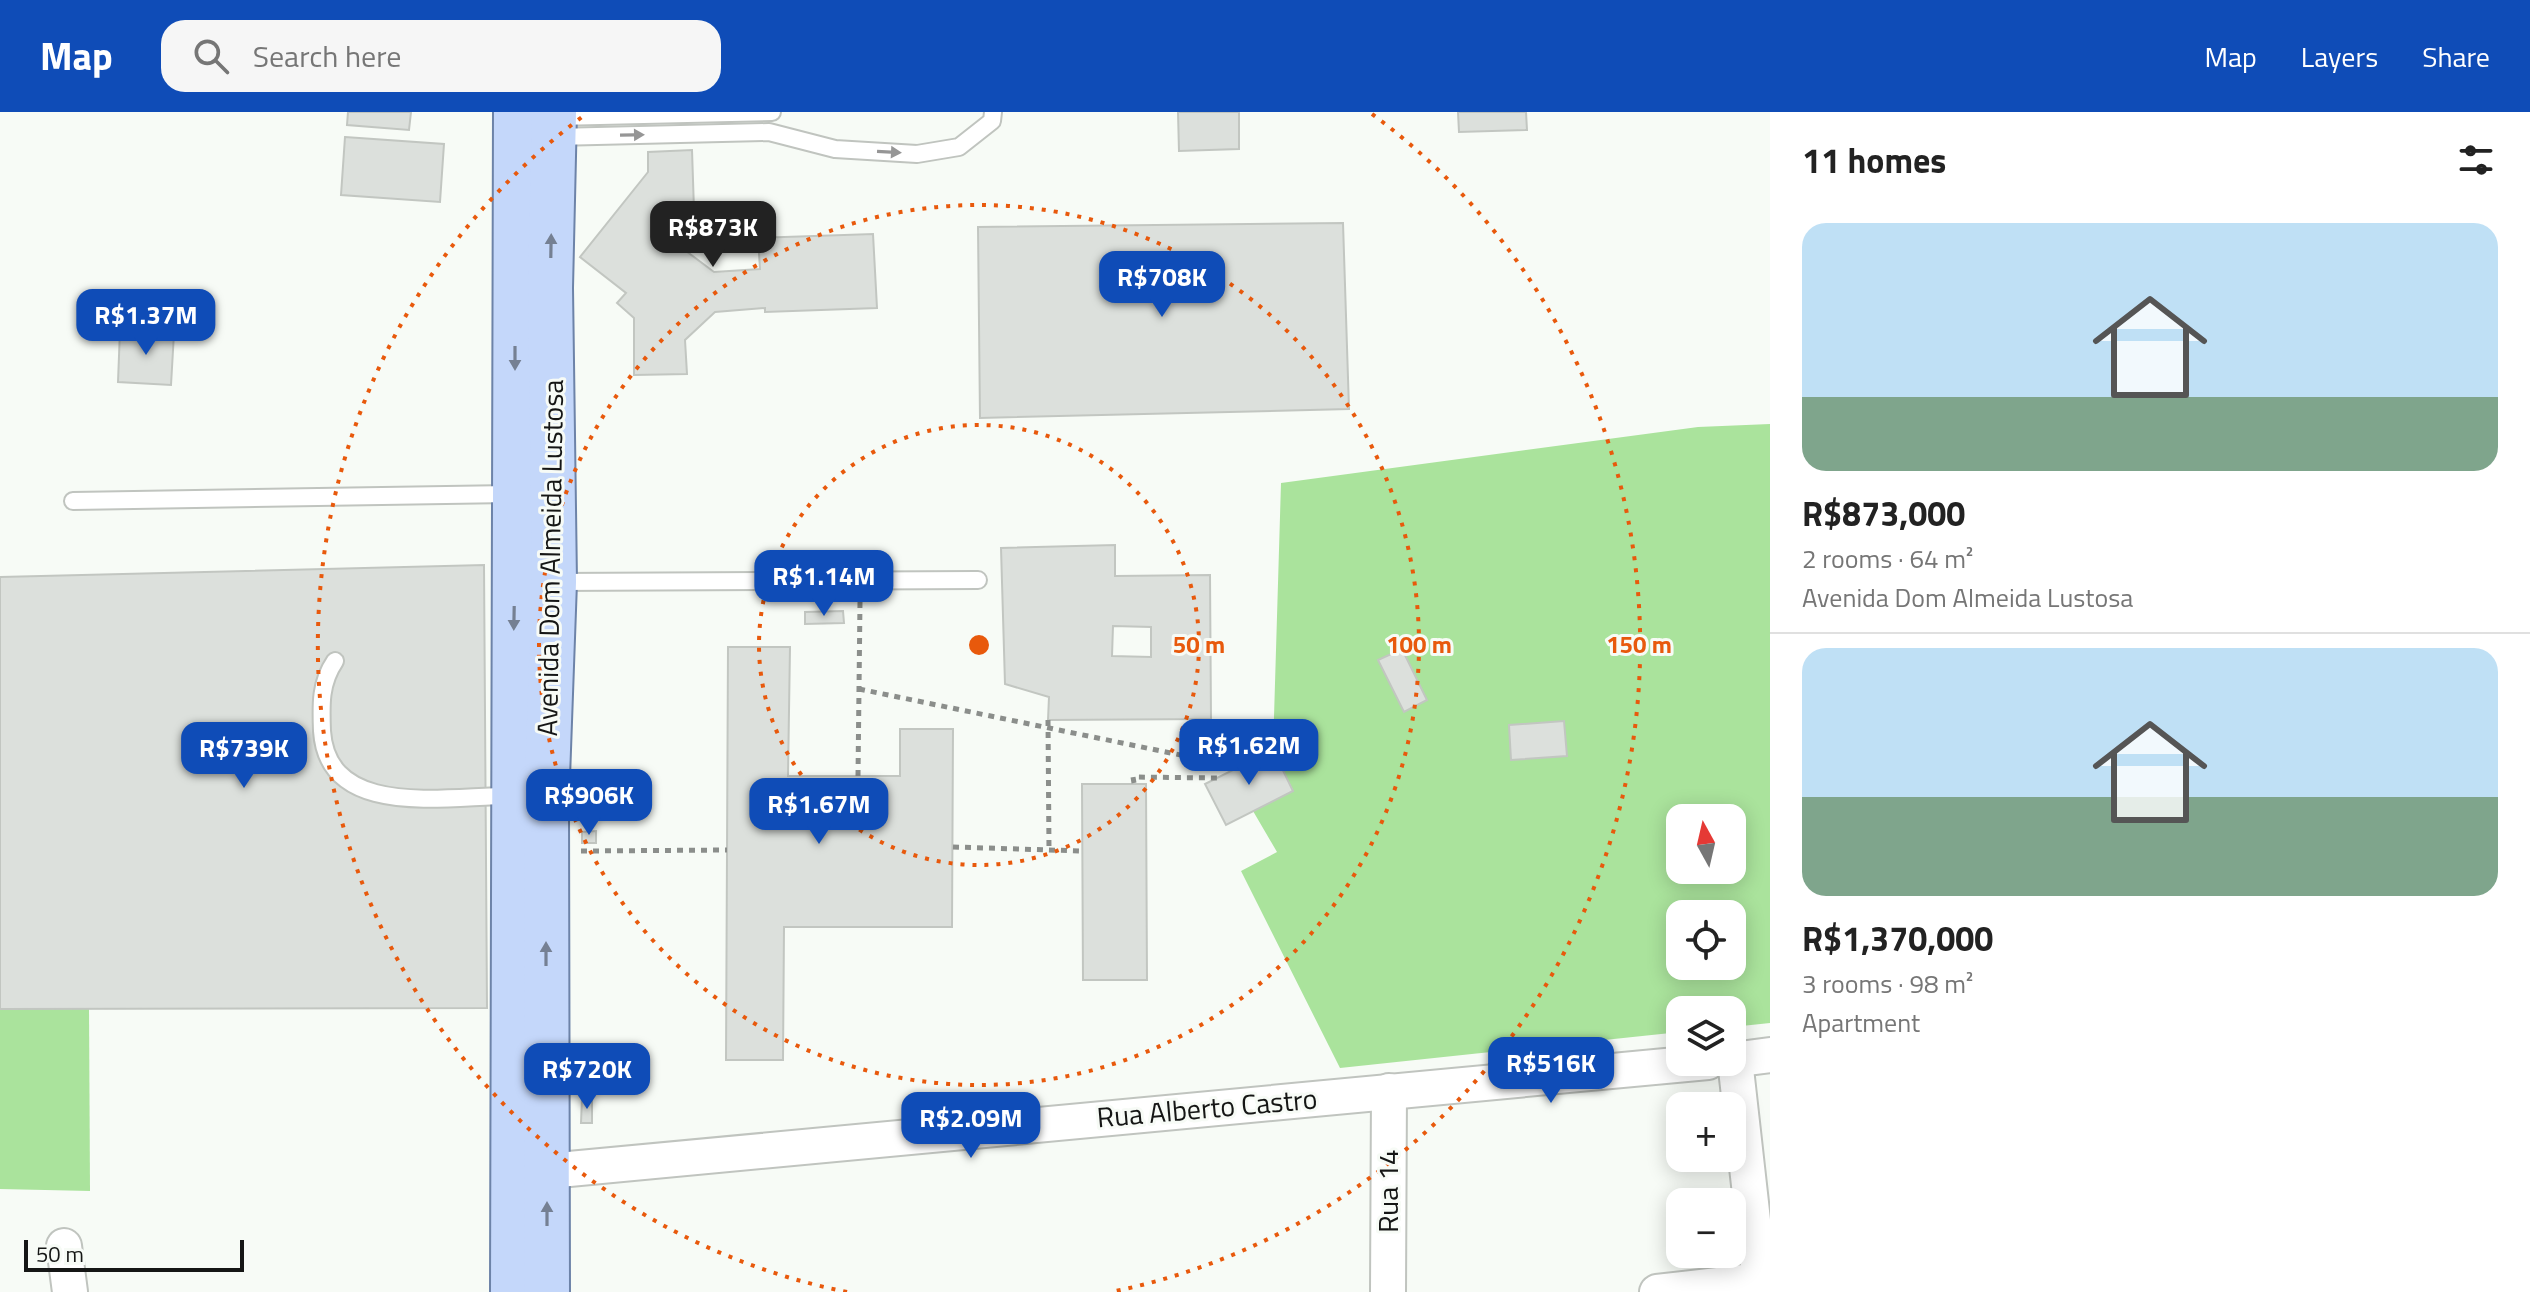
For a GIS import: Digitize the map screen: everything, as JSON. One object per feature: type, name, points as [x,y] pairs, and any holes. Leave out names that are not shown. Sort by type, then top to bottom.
[{"type":"main road","name":"Avenida Dom Almeida Lustosa","points":[[513,1292],[512,796],[535,494],[532,289],[544,120]]},
{"type":"main road","name":"Avenida Dom Almeida Lustosa","points":[[535,494],[554,582],[546,805],[547,1292]]},
{"type":"street","name":"Rua Alberto Castro","points":[[1746,1058],[1770,1055]]},
{"type":"street","name":"Rua Alberto Castro","points":[[548,1171],[1666,1065]]},
{"type":"street","points":[[1657,1292],[1764,1284],[1728,1076]]},
{"type":"street","name":"Rua 14","points":[[1388,1292],[1389,1091]]},
{"type":"street","points":[[64,1246],[70,1292]]},
{"type":"lane","points":[[544,120],[772,112]]},
{"type":"lane","points":[[544,120],[769,132],[835,149],[917,154],[959,147],[992,121],[993,112]]},
{"type":"lane","points":[[73,501],[535,494]]},
{"type":"lane","points":[[554,582],[978,580]]},
{"type":"lane","points":[[335,661],[324,677],[321,712],[327,760],[340,778],[358,788],[397,797],[512,796]]},
{"type":"path","points":[[858,776],[860,581]]},
{"type":"path","points":[[859,689],[1048,724],[1239,767]]},
{"type":"path","points":[[1048,724],[1049,850]]},
{"type":"path","points":[[1134,783],[1133,777],[1218,778]]},
{"type":"path","points":[[953,847],[1082,851]]},
{"type":"path","points":[[580,851],[727,850]]},
{"type":"green space","points":[[1770,424],[1770,1023],[1746,1026],[1746,996],[1666,996],[1666,1033],[1340,1068],[1241,871],[1277,852],[1253,811],[1293,790],[1273,750],[1281,483],[1698,427]]},
{"type":"green space","points":[[89,1007],[90,1191],[0,1189],[0,1009]]},
{"type":"building","points":[[348,112],[411,112],[409,130],[347,125]]},
{"type":"building","points":[[1178,112],[1239,112],[1239,149],[1179,151]]},
{"type":"building","points":[[1458,112],[1526,112],[1527,130],[1459,132]]},
{"type":"building","points":[[345,137],[444,144],[440,202],[341,195]]},
{"type":"building","points":[[692,150],[694,210],[700,215],[678,245],[714,272],[760,269],[758,238],[873,234],[877,308],[765,312],[765,308],[715,312],[685,340],[687,374],[634,375],[634,318],[617,303],[626,293],[580,257],[648,172],[648,152]]},
{"type":"building","points":[[1343,223],[1349,409],[980,418],[978,227]]},
{"type":"building","points":[[120,330],[174,333],[171,385],[118,382]]},
{"type":"building","points":[[1115,545],[1115,576],[1210,575],[1211,719],[1048,720],[1049,697],[1005,684],[1001,548]],"holes":[[[1113,626],[1151,627],[1151,657],[1112,656]]]},
{"type":"building","points":[[484,565],[487,1008],[0,1009],[0,577]]},
{"type":"building","points":[[843,611],[844,623],[805,624],[805,612]]},
{"type":"building","points":[[728,647],[790,647],[788,776],[900,776],[900,729],[953,729],[952,927],[784,927],[783,1060],[726,1060]]},
{"type":"building","points":[[1402,649],[1427,700],[1404,712],[1378,660]]},
{"type":"building","points":[[1564,721],[1567,756],[1511,760],[1509,725]]},
{"type":"building","points":[[1273,750],[1293,791],[1226,825],[1205,784]]},
{"type":"building","points":[[1082,784],[1146,784],[1147,980],[1083,980]]},
{"type":"building","points":[[596,831],[596,843],[582,843],[582,832]]},
{"type":"building","points":[[582,1098],[592,1098],[592,1123],[581,1123]]}]
